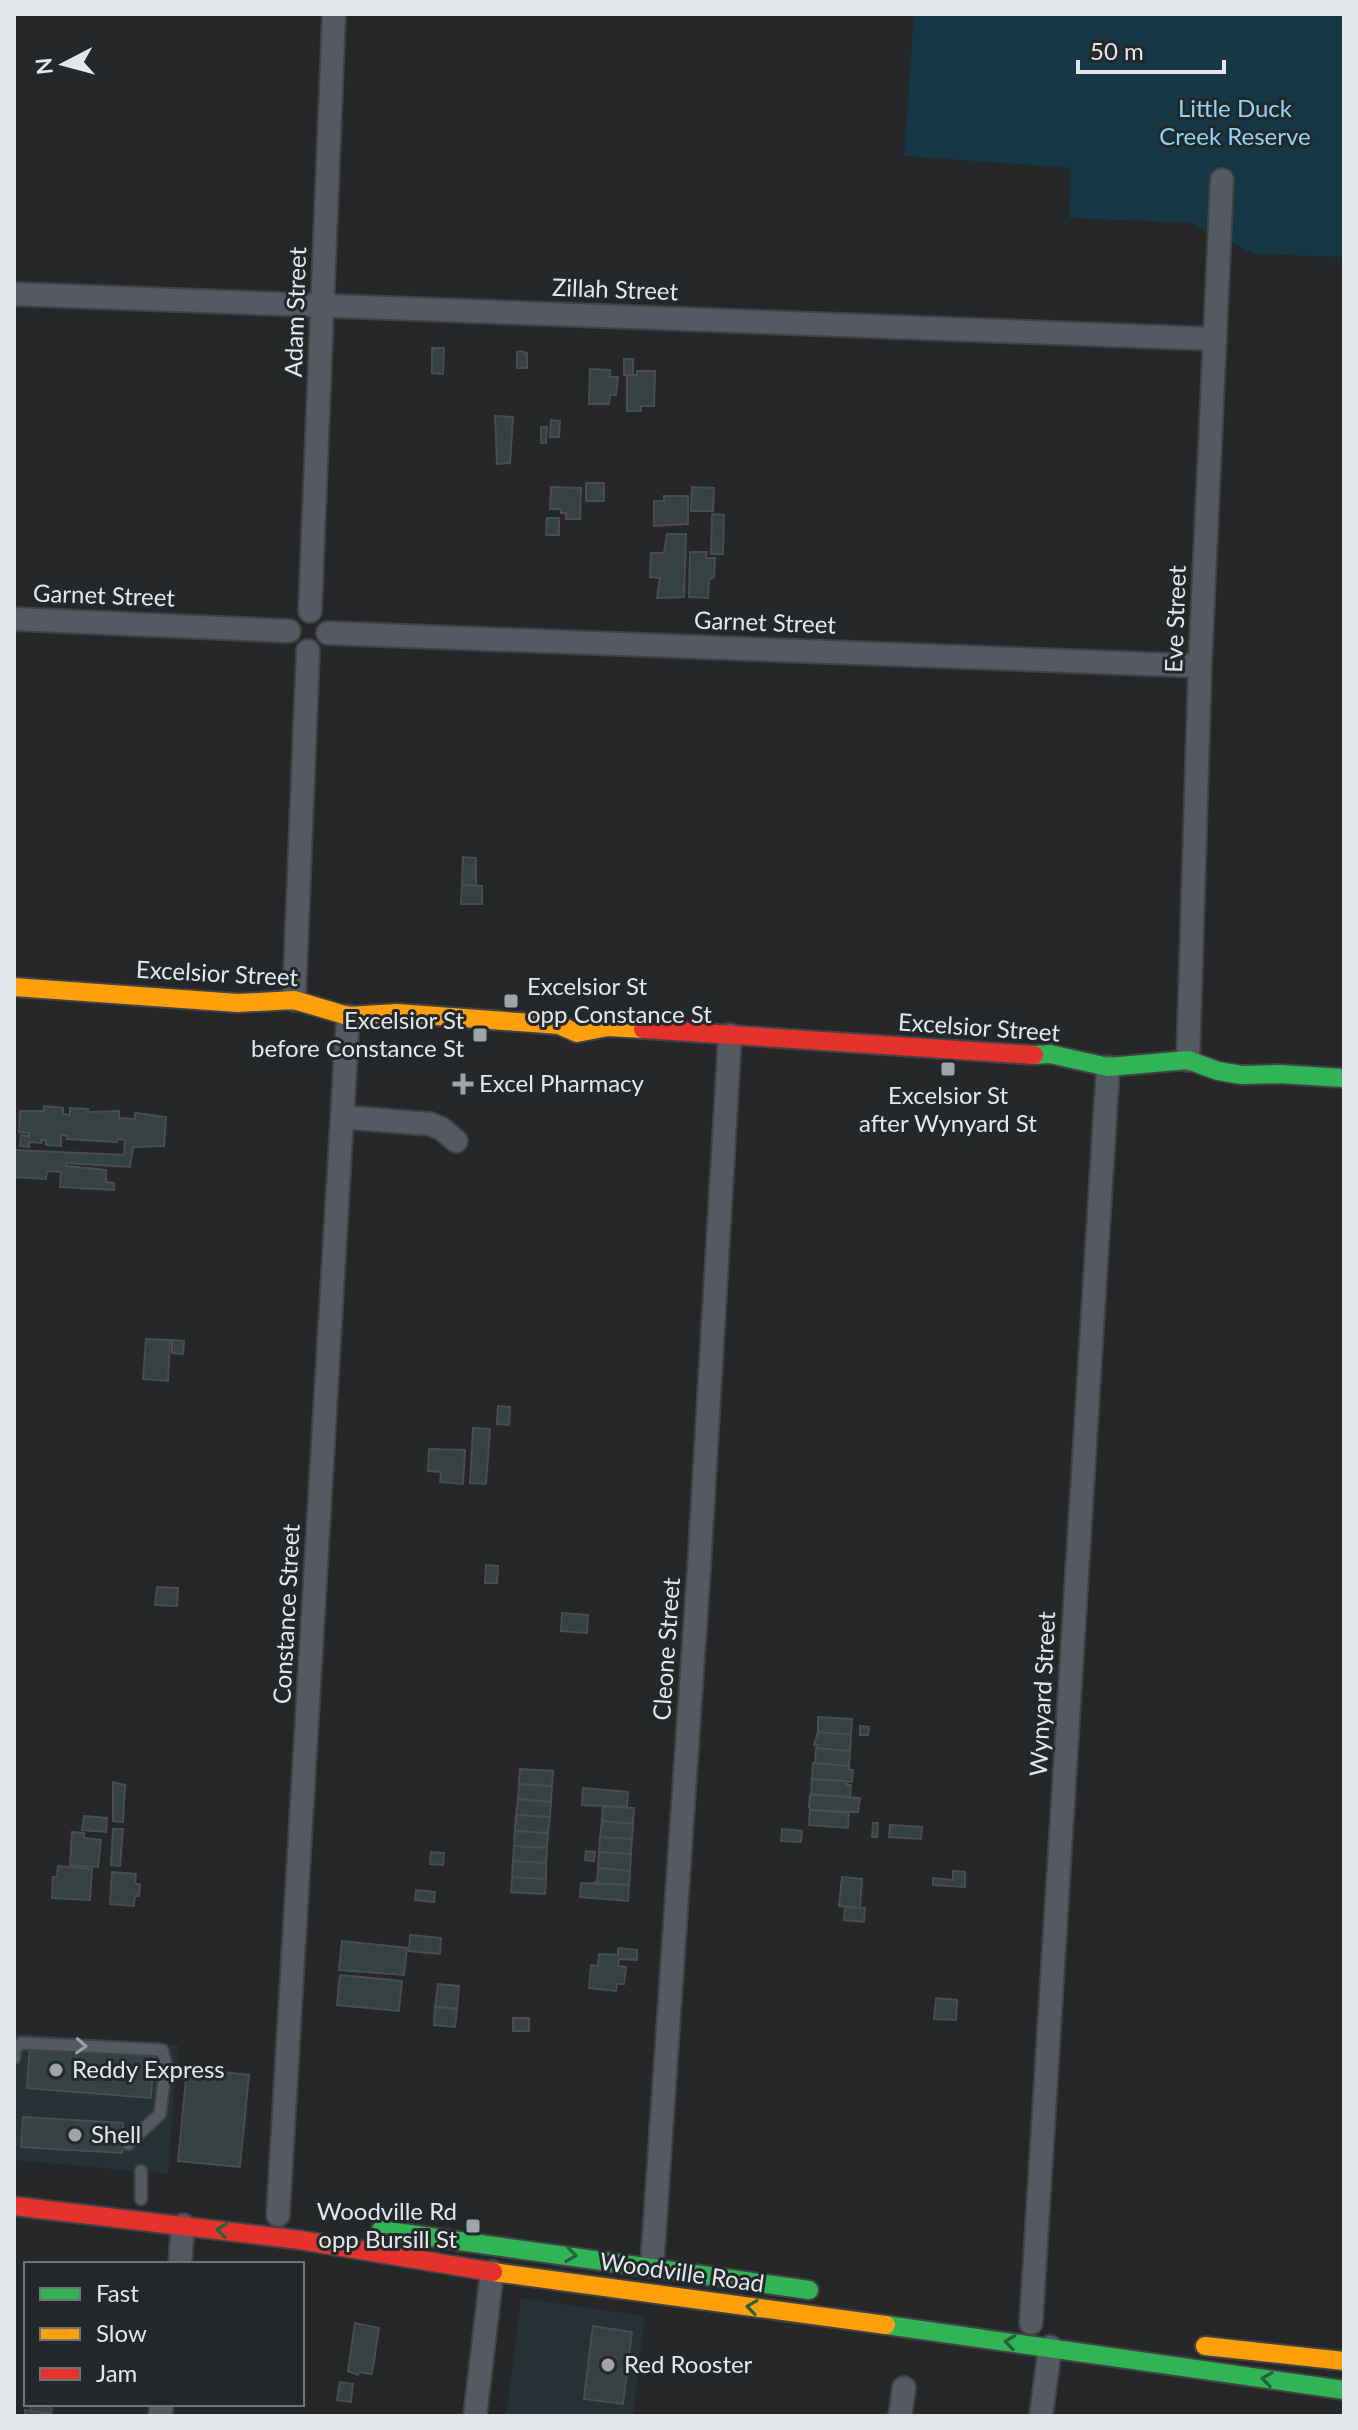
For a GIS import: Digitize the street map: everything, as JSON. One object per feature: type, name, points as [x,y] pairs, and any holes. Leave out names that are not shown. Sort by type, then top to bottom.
[{"type":"main road","name":"Excelsior Street","points":[[14,987],[238,1003],[294,1000],[348,1016],[397,1013],[559,1025],[571,1034],[584,1034],[608,1027],[1020,1055],[1050,1054],[1108,1067],[1188,1060],[1218,1071],[1242,1075],[1344,1078]]},
{"type":"main road","name":"Woodville Road","points":[[14,2206],[300,2240],[492,2272],[1035,2329],[1344,2390]]},
{"type":"main road","name":"Woodville Road","points":[[369,2228],[826,2292]]},
{"type":"main road","points":[[1185,2343],[1344,2361]]},
{"type":"street","name":"Adam Street","points":[[310,611],[334,14]]},
{"type":"street","name":"Eve Street","points":[[1188,1060],[1200,666],[1222,180]]},
{"type":"street","name":"Zillah Street","points":[[14,294],[1215,339]]},
{"type":"street","points":[[310,611],[322,616],[328,633],[320,647],[308,651],[293,643],[289,631],[293,619],[310,611]]},
{"type":"street","name":"Garnet Street","points":[[14,619],[289,631]]},
{"type":"street","name":"Garnet Street","points":[[328,633],[1200,666]]},
{"type":"street","points":[[294,1000],[308,651]]},
{"type":"street","name":"Constance Street","points":[[278,2215],[348,1016]]},
{"type":"street","name":"Cleone Street","points":[[652,2266],[699,1568],[730,1035]]},
{"type":"street","name":"Wynyard Street","points":[[1041,2416],[1035,2329],[1108,1067]]},
{"type":"street","points":[[342,1117],[430,1124],[456,1141]]},
{"type":"street","points":[[180,2262],[183,2225]]},
{"type":"street","points":[[475,2416],[492,2272]]},
{"type":"street","points":[[900,2416],[904,2388]]},
{"type":"lane","points":[[14,2058],[15,2047],[22,2043],[162,2050],[166,2065],[160,2114],[128,2144]]},
{"type":"lane","points":[[141,2171],[141,2199]]},
{"type":"shaded area","points":[[14,2033],[178,2045],[168,2174],[14,2160]]},
{"type":"shaded area","points":[[521,2298],[645,2316],[633,2416],[506,2416]]},
{"type":"green space","name":"Little Duck Creek Reserve","points":[[914,14],[1344,14],[1344,257],[1254,254],[1192,223],[1069,218],[1071,168],[904,156]]},
{"type":"building","points":[[432,348],[444,348],[443,374],[432,373]]},
{"type":"building","points":[[517,352],[527,353],[527,368],[517,368]]},
{"type":"building","points":[[624,359],[633,359],[633,375],[624,375]]},
{"type":"building","points":[[590,369],[610,370],[610,377],[618,377],[616,395],[610,395],[609,404],[589,404]]},
{"type":"building","points":[[637,371],[655,371],[654,406],[641,406],[641,411],[627,411],[627,375],[637,375]]},
{"type":"building","points":[[495,416],[513,417],[510,463],[497,464]]},
{"type":"building","points":[[551,420],[560,421],[559,437],[550,437]]},
{"type":"building","points":[[541,427],[547,427],[546,443],[541,443]]},
{"type":"building","points":[[586,483],[604,483],[604,501],[586,501]]},
{"type":"building","points":[[551,487],[581,488],[580,519],[566,519],[566,513],[561,513],[561,509],[550,509]]},
{"type":"building","points":[[692,487],[714,488],[713,511],[691,511]]},
{"type":"building","points":[[664,496],[688,496],[688,524],[654,526],[654,501],[664,501]]},
{"type":"building","points":[[712,514],[724,515],[723,554],[711,554]]},
{"type":"building","points":[[547,518],[559,518],[559,535],[546,535]]},
{"type":"building","points":[[667,534],[686,534],[684,597],[657,598],[660,578],[650,577],[651,553],[664,553]]},
{"type":"building","points":[[690,552],[707,552],[706,558],[715,558],[708,598],[689,597]]},
{"type":"building","points":[[463,857],[476,858],[476,886],[462,885]]},
{"type":"building","points":[[462,885],[482,886],[482,904],[461,904]]},
{"type":"building","points":[[44,1106],[63,1108],[63,1114],[70,1115],[70,1108],[88,1109],[88,1112],[119,1111],[119,1118],[135,1119],[135,1113],[166,1117],[164,1146],[133,1147],[130,1167],[66,1163],[66,1166],[106,1170],[106,1182],[114,1183],[114,1190],[60,1187],[61,1172],[47,1171],[46,1179],[14,1177],[14,1150],[124,1155],[125,1140],[118,1139],[117,1142],[67,1139],[68,1136],[61,1135],[61,1146],[46,1145],[46,1140],[41,1140],[41,1143],[29,1142],[29,1147],[20,1146],[21,1135],[29,1136],[29,1133],[19,1132],[20,1111],[44,1111]]},
{"type":"building","points":[[146,1339],[170,1340],[168,1381],[143,1379]]},
{"type":"building","points":[[172,1340],[184,1341],[183,1354],[172,1353]]},
{"type":"building","points":[[498,1406],[510,1407],[509,1425],[497,1424]]},
{"type":"building","points":[[473,1428],[490,1429],[486,1484],[470,1483]]},
{"type":"building","points":[[429,1449],[465,1450],[463,1484],[440,1482],[441,1472],[428,1471]]},
{"type":"building","points":[[486,1565],[498,1566],[497,1583],[485,1583]]},
{"type":"building","points":[[157,1587],[178,1588],[177,1606],[155,1605]]},
{"type":"building","points":[[562,1613],[588,1615],[587,1633],[561,1631]]},
{"type":"building","points":[[818,1717],[852,1719],[851,1735],[818,1732]]},
{"type":"building","points":[[860,1726],[869,1727],[868,1735],[860,1735]]},
{"type":"building","points":[[818,1732],[851,1735],[850,1751],[816,1748]]},
{"type":"building","points":[[816,1748],[850,1751],[849,1766],[815,1763]]},
{"type":"building","points":[[813,1763],[849,1766],[848,1769],[853,1770],[852,1782],[812,1779]]},
{"type":"building","points":[[520,1769],[553,1771],[552,1786],[519,1784]]},
{"type":"building","points":[[812,1779],[847,1781],[847,1785],[851,1785],[850,1797],[811,1794]]},
{"type":"building","points":[[113,1782],[125,1785],[123,1822],[113,1821]]},
{"type":"building","points":[[519,1784],[552,1786],[551,1802],[518,1799]]},
{"type":"building","points":[[583,1788],[628,1792],[627,1807],[582,1805]]},
{"type":"building","points":[[810,1796],[860,1798],[858,1812],[812,1810],[809,1807]]},
{"type":"building","points":[[518,1799],[551,1802],[550,1817],[516,1815]]},
{"type":"building","points":[[603,1806],[634,1808],[633,1824],[602,1821]]},
{"type":"building","points":[[810,1810],[849,1813],[848,1828],[809,1825]]},
{"type":"building","points":[[516,1815],[550,1817],[548,1833],[515,1831]]},
{"type":"building","points":[[84,1816],[107,1818],[106,1832],[82,1830]]},
{"type":"building","points":[[602,1821],[633,1824],[632,1839],[600,1837]]},
{"type":"building","points":[[873,1823],[878,1823],[877,1837],[872,1837]]},
{"type":"building","points":[[890,1825],[922,1827],[921,1839],[889,1837]]},
{"type":"building","points":[[113,1829],[123,1829],[120,1866],[111,1865]]},
{"type":"building","points":[[782,1829],[802,1831],[801,1842],[781,1841]]},
{"type":"building","points":[[515,1831],[548,1833],[547,1848],[514,1846]]},
{"type":"building","points":[[72,1832],[84,1833],[84,1838],[101,1840],[98,1867],[70,1865]]},
{"type":"building","points":[[600,1837],[632,1839],[631,1854],[599,1852]]},
{"type":"building","points":[[514,1846],[547,1848],[546,1863],[513,1861]]},
{"type":"building","points":[[586,1851],[595,1852],[594,1861],[585,1860]]},
{"type":"building","points":[[431,1852],[444,1853],[443,1865],[430,1864]]},
{"type":"building","points":[[599,1852],[631,1854],[630,1871],[598,1868]]},
{"type":"building","points":[[513,1861],[546,1863],[546,1879],[512,1877]]},
{"type":"building","points":[[58,1866],[92,1869],[90,1900],[52,1898],[53,1877],[57,1877]]},
{"type":"building","points":[[598,1868],[630,1871],[629,1885],[594,1883]]},
{"type":"building","points":[[953,1871],[965,1872],[965,1887],[933,1885],[933,1878],[953,1880]]},
{"type":"building","points":[[112,1872],[136,1874],[135,1884],[140,1884],[134,1906],[110,1904]]},
{"type":"building","points":[[512,1877],[546,1879],[545,1894],[511,1892]]},
{"type":"building","points":[[842,1877],[862,1879],[860,1908],[839,1906]]},
{"type":"building","points":[[581,1883],[629,1885],[628,1901],[580,1897]]},
{"type":"building","points":[[416,1890],[435,1892],[434,1902],[415,1900]]},
{"type":"building","points":[[845,1907],[865,1908],[864,1922],[844,1920]]},
{"type":"building","points":[[410,1935],[441,1938],[440,1954],[409,1951]]},
{"type":"building","points":[[342,1941],[407,1948],[404,1975],[339,1970]]},
{"type":"building","points":[[618,1948],[637,1950],[637,1960],[619,1959],[618,1966],[626,1967],[624,1984],[617,1984],[616,1991],[589,1988],[591,1965],[598,1966],[599,1954],[618,1955]]},
{"type":"building","points":[[340,1975],[402,1981],[399,2011],[337,2005]]},
{"type":"building","points":[[438,1984],[459,1986],[457,2008],[435,2007]]},
{"type":"building","points":[[936,1998],[957,2000],[956,2020],[934,2019]]},
{"type":"building","points":[[435,2007],[457,2009],[455,2027],[434,2025]]},
{"type":"building","points":[[513,2018],[529,2018],[529,2031],[513,2031]]},
{"type":"building","points":[[30,2046],[154,2056],[151,2098],[27,2088]]},
{"type":"building","points":[[187,2068],[249,2075],[240,2167],[178,2161]]},
{"type":"building","points":[[23,2117],[123,2123],[122,2153],[21,2147]]},
{"type":"building","points":[[355,2323],[379,2328],[372,2374],[359,2372],[358,2375],[348,2371]]},
{"type":"building","name":"Red Rooster","points":[[593,2326],[632,2332],[623,2404],[584,2399]]},
{"type":"building","points":[[340,2382],[353,2384],[351,2402],[337,2400]]},
{"type":"building","points":[[31,2406],[52,2406],[51,2414],[30,2411]]},
{"type":"building","points":[[25,2410],[49,2413],[49,2416],[25,2416]]},
{"type":"traffic: fast","points":[[1034,1055],[1050,1054],[1108,1067],[1188,1060],[1218,1071],[1242,1075],[1344,1078]]},
{"type":"traffic: fast","points":[[381,2230],[809,2290]]},
{"type":"traffic: fast","points":[[886,2325],[1344,2390]]},
{"type":"traffic: slow","points":[[14,987],[238,1003],[294,1000],[348,1016],[397,1013],[559,1025],[577,1033],[608,1027],[643,1029]]},
{"type":"traffic: slow","points":[[493,2272],[886,2325]]},
{"type":"traffic: slow","points":[[1205,2346],[1344,2361]]},
{"type":"traffic: jam","points":[[643,1029],[1034,1055]]},
{"type":"traffic: jam","points":[[14,2206],[300,2240],[493,2272]]},
{"type":"place","name":"Excelsior St opp Constance St","points":[[511,1001]]},
{"type":"place","name":"Excelsior St before Constance St","points":[[480,1035]]},
{"type":"place","name":"Excelsior St after Wynyard St","points":[[948,1069]]},
{"type":"place","name":"Excel Pharmacy","points":[[463,1084]]},
{"type":"place","name":"Reddy Express","points":[[56,2070]]},
{"type":"place","name":"Shell","points":[[75,2135]]},
{"type":"place","name":"Woodville Rd opp Bursill St","points":[[473,2226]]},
{"type":"place","name":"Red Rooster","points":[[608,2365]]}]
